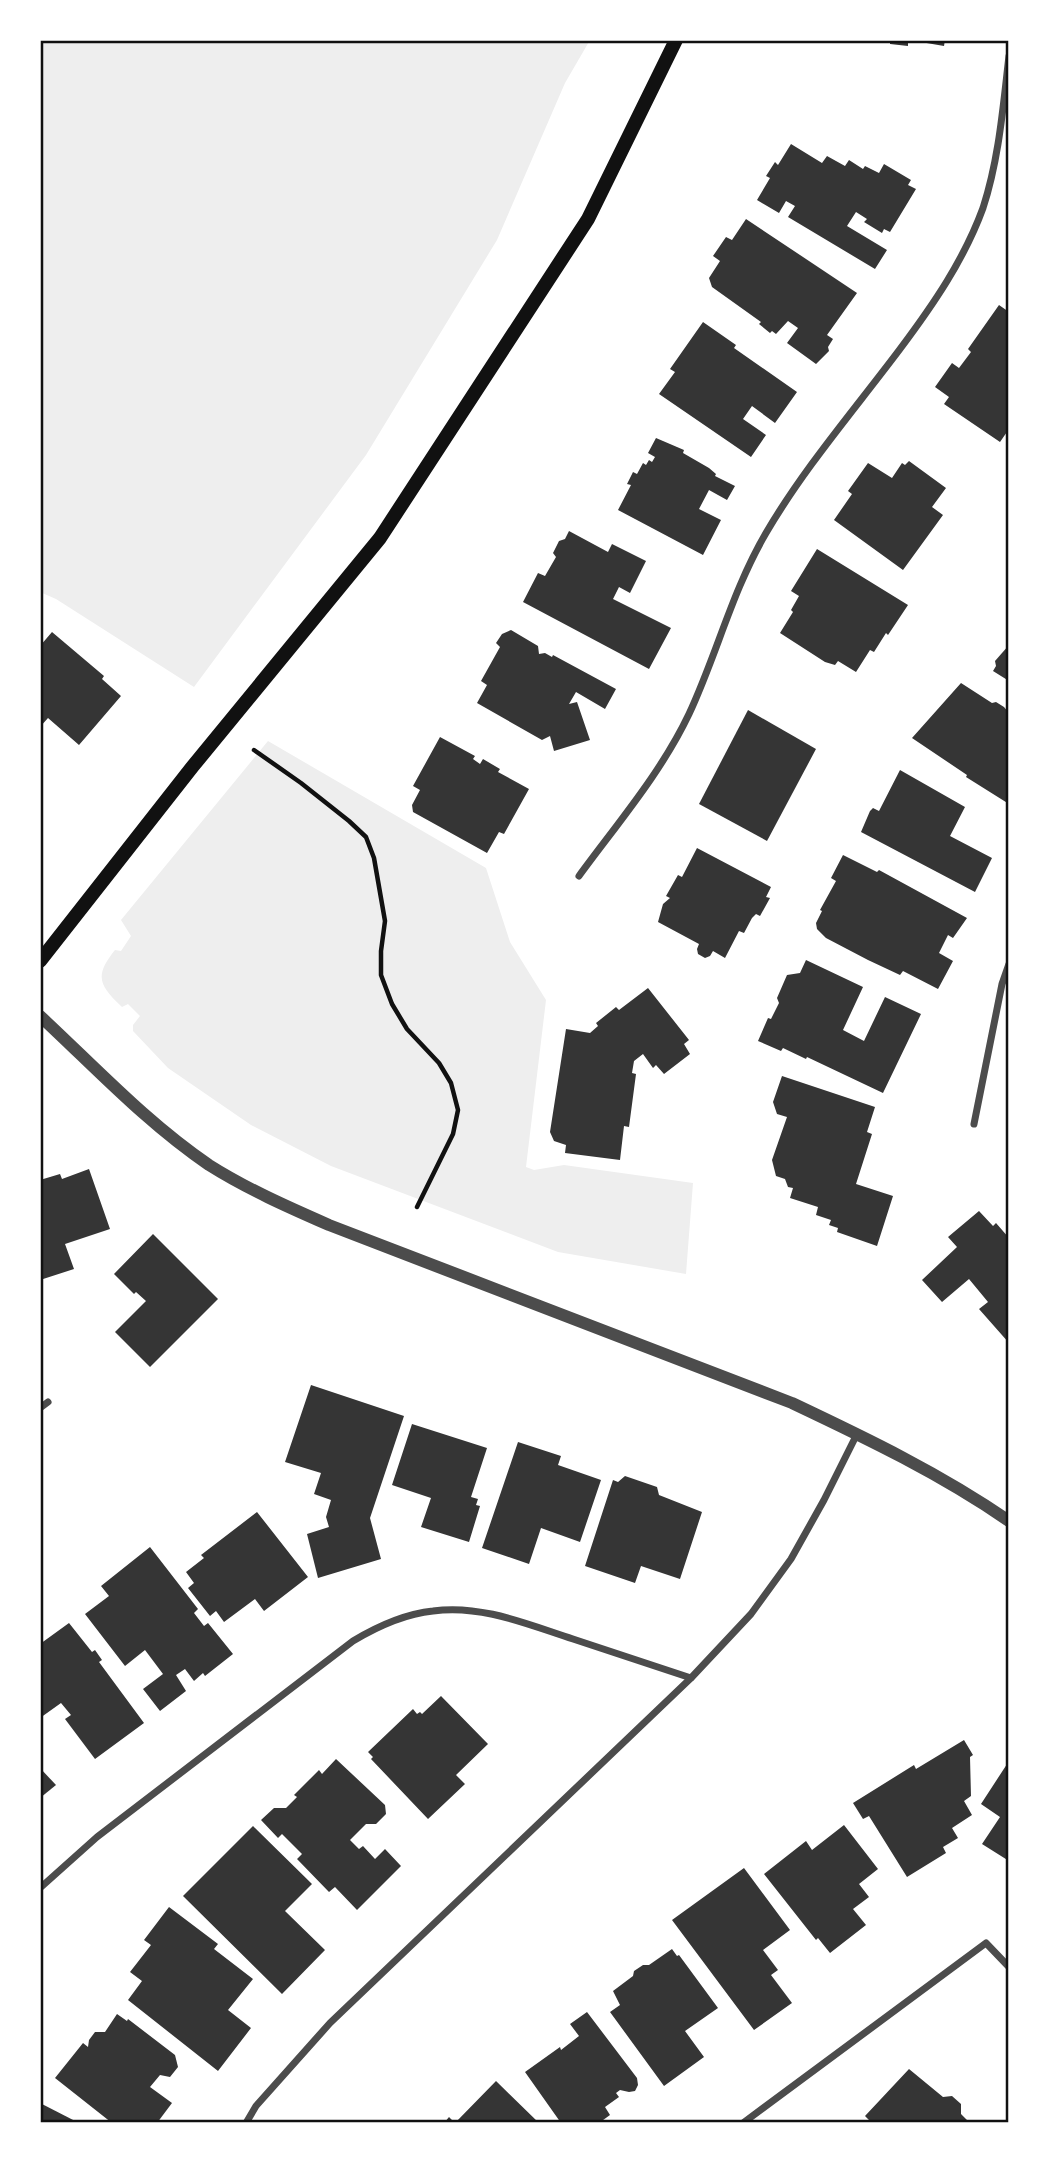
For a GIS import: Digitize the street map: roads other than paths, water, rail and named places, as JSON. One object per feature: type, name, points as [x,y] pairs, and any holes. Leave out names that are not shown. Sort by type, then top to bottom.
[{"type":"main road","points":[[40,961],[193,766],[380,538],[588,219],[676,40]]},
{"type":"street","points":[[579,876],[656,771],[688,713],[737,588],[766,533],[938,298],[968,245],[983,207],[1004,129],[1009,56]]},
{"type":"street","points":[[974,1124],[1002,984],[1009,964]]},
{"type":"street","points":[[40,1016],[154,1123],[210,1165],[268,1198],[329,1225],[792,1403],[918,1466],[1009,1521]]},
{"type":"street","points":[[40,1408],[48,1402]]},
{"type":"street","points":[[246,2123],[256,2106],[330,2024],[691,1678],[751,1614],[791,1559],[857,1434]]},
{"type":"street","points":[[40,1888],[97,1837],[353,1641],[378,1626],[405,1616],[433,1611],[472,1611],[510,1619],[691,1678]]},
{"type":"street","points":[[743,2123],[986,1944],[1009,1967]]}]
